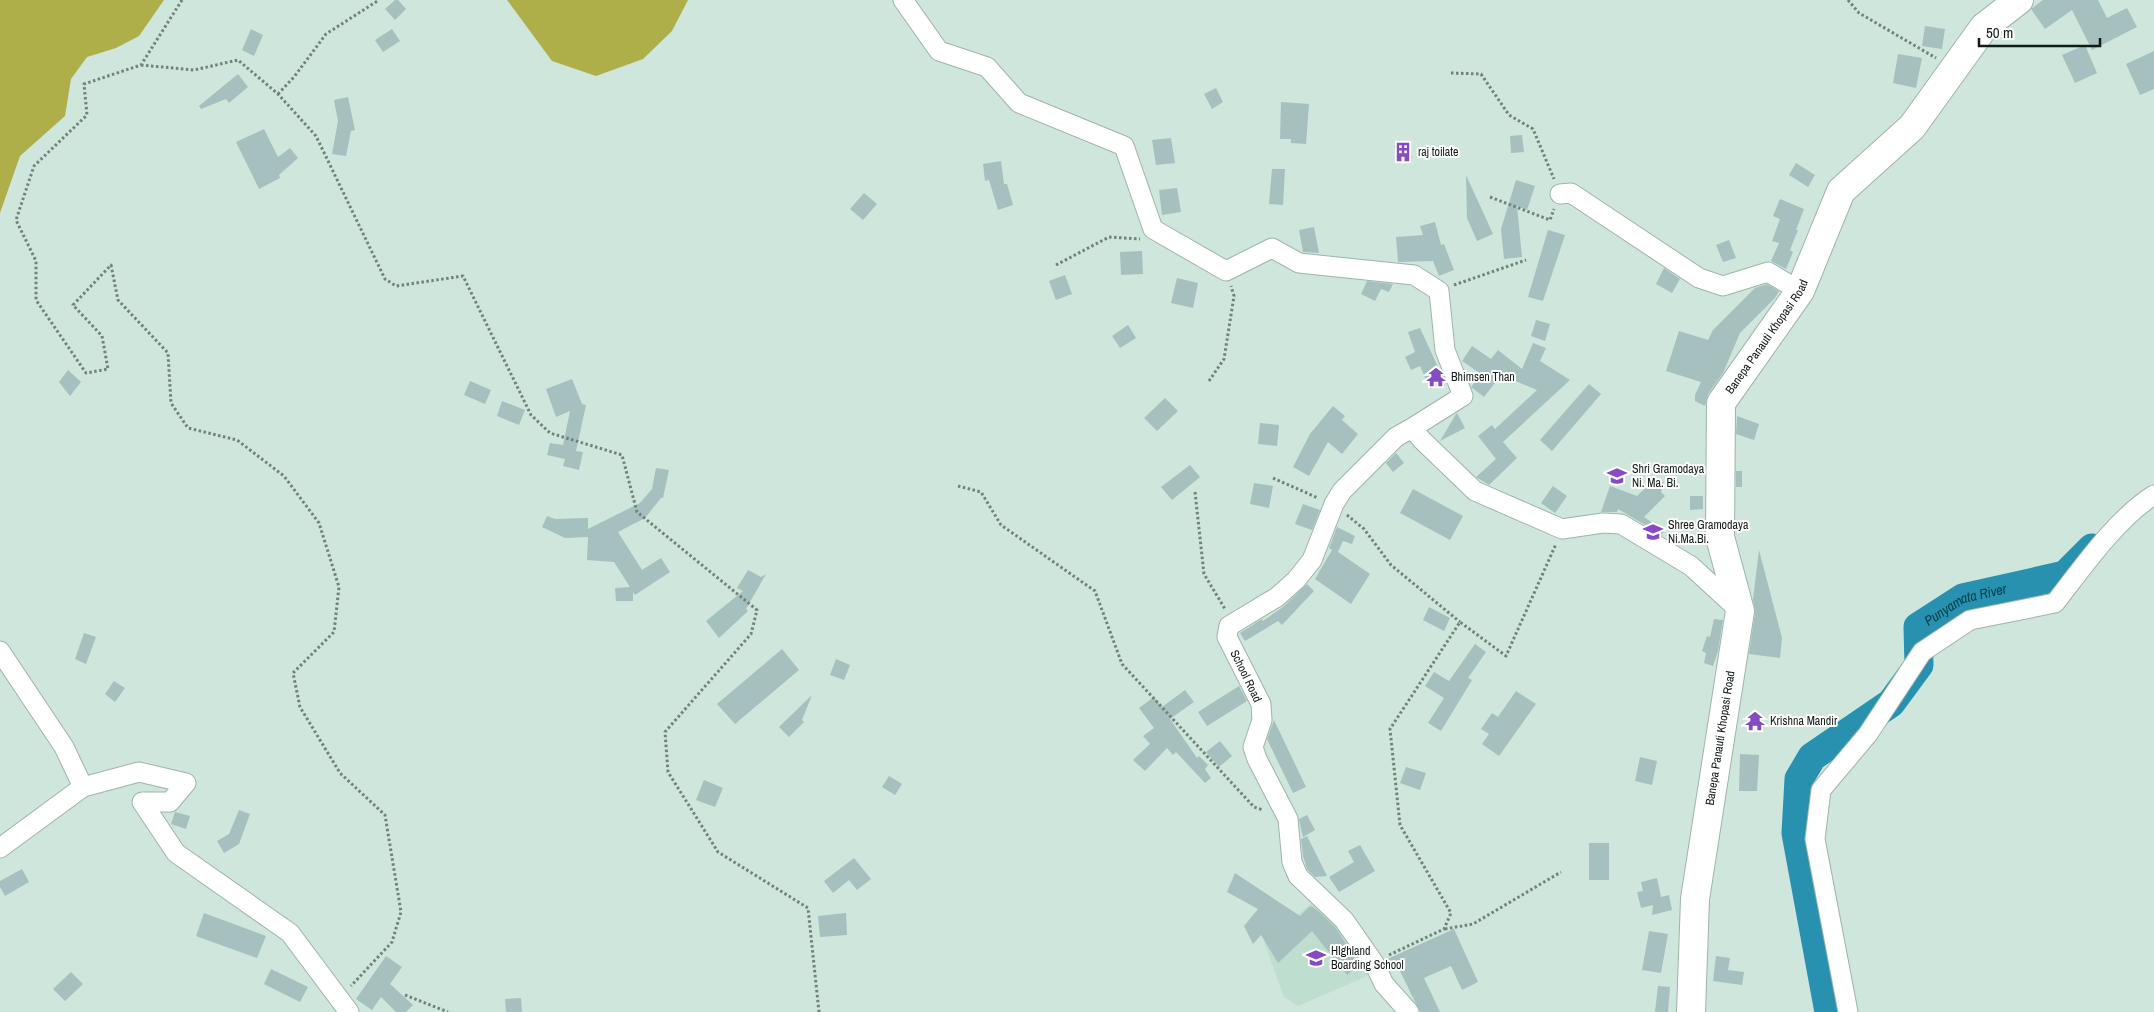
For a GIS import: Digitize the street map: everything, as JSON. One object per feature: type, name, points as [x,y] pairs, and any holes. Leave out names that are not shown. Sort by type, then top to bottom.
[{"type":"main road","name":"Banepa Panauti Khopasi Road","points":[[1691,1012],[1695,899],[1740,611],[1720,537],[1721,403],[1800,292],[1841,191],[1912,127],[1984,27],[2019,0]]},
{"type":"street","points":[[903,0],[939,51],[987,68],[1019,102],[1124,146],[1153,229],[1226,271],[1272,248],[1299,263],[1414,274],[1439,291],[1445,350],[1464,396],[1396,437],[1342,491],[1334,504],[1312,560],[1296,580],[1277,597],[1229,626]]},
{"type":"street","points":[[1560,194],[1571,193],[1698,278],[1723,286],[1768,272],[1800,292]]},
{"type":"street","points":[[1412,428],[1475,491],[1562,529],[1603,523],[1621,524],[1691,566],[1740,611]]},
{"type":"street","points":[[1848,1012],[1815,839],[1821,790],[1868,734],[1922,652],[1970,620],[2056,604],[2094,552],[2143,502],[2154,495]]},
{"type":"street","name":"School Road","points":[[1229,626],[1228,637],[1261,704],[1262,720],[1253,747],[1257,759],[1288,819],[1292,862],[1298,876],[1344,920],[1374,963],[1384,984],[1409,1012]]},
{"type":"street","points":[[0,651],[64,747],[83,787]]},
{"type":"street","points":[[0,848],[83,787],[139,772],[186,783],[170,802],[142,802],[176,853],[290,933],[345,1004]]},
{"type":"path","points":[[141,64],[182,0]]},
{"type":"path","points":[[278,94],[294,77],[326,34],[379,0]]},
{"type":"path","points":[[1848,0],[1859,14],[1954,69]]},
{"type":"path","points":[[345,1004],[392,942],[401,912],[385,816],[340,773],[300,707],[293,673],[334,632],[339,587],[319,523],[284,476],[237,440],[188,428],[170,403],[168,353],[118,300],[110,265],[73,304],[102,336],[108,369],[86,373],[36,300],[36,261],[16,220],[34,166],[87,115],[84,84],[141,64],[194,70],[238,60],[278,94],[316,136],[385,279],[396,286],[463,276],[531,415],[550,433],[622,455],[636,512],[757,610],[751,634],[664,732],[668,772],[718,852],[808,908],[818,1012]]},
{"type":"path","points":[[1451,73],[1481,74],[1509,115],[1533,129],[1560,194],[1550,220],[1490,197]]},
{"type":"path","points":[[1056,265],[1109,238],[1146,239],[1153,229]]},
{"type":"path","points":[[1439,291],[1526,260]]},
{"type":"path","points":[[1209,381],[1224,359],[1234,296],[1226,271]]},
{"type":"path","points":[[1273,478],[1334,504],[1364,529],[1391,565],[1460,622],[1506,656],[1562,529]]},
{"type":"path","points":[[958,486],[981,492],[1001,525],[1095,591],[1122,664],[1254,807],[1288,819]]},
{"type":"path","points":[[1194,492],[1204,574],[1224,608],[1229,626]]},
{"type":"path","points":[[1444,929],[1451,913],[1400,826],[1390,729],[1460,622]]},
{"type":"path","points":[[1374,963],[1444,929],[1473,924],[1561,872]]},
{"type":"path","points":[[405,994],[448,1012]]},
{"type":"shaded area","points":[[0,0],[164,0],[139,36],[116,48],[87,57],[71,79],[65,116],[20,156],[0,213]]},
{"type":"shaded area","points":[[507,0],[688,0],[672,31],[643,59],[596,76],[552,61]]},
{"type":"shaded area","name":"HIghland Boarding School","points":[[1317,899],[1374,973],[1298,1006],[1284,997],[1264,942]]},
{"type":"building","points":[[395,0],[398,0],[406,9],[395,20],[385,9]]},
{"type":"building","points":[[2043,0],[2098,0],[2107,18],[2127,8],[2137,27],[2092,50],[2072,10],[2045,29],[2031,9]]},
{"type":"building","points":[[1925,26],[1945,29],[1942,49],[1922,46]]},
{"type":"building","points":[[251,29],[263,35],[254,56],[242,50]]},
{"type":"building","points":[[392,29],[400,41],[383,52],[375,40]]},
{"type":"building","points":[[2085,45],[2097,73],[2075,83],[2062,55]]},
{"type":"building","points":[[2154,51],[2154,89],[2140,95],[2126,64]]},
{"type":"building","points":[[1898,54],[1922,58],[1916,88],[1893,83]]},
{"type":"building","points":[[238,74],[248,87],[229,103],[226,99],[201,109],[199,106]]},
{"type":"building","points":[[1216,88],[1223,102],[1212,109],[1204,94]]},
{"type":"building","points":[[348,97],[355,130],[351,131],[346,156],[332,154],[338,121],[334,100]]},
{"type":"building","points":[[1281,102],[1309,104],[1306,144],[1291,143],[1291,139],[1280,139]]},
{"type":"building","points":[[264,129],[278,157],[290,148],[298,158],[279,175],[280,178],[259,189],[236,142]]},
{"type":"building","points":[[1522,135],[1524,152],[1511,153],[1510,136]]},
{"type":"building","points":[[1171,138],[1175,163],[1156,165],[1152,140]]},
{"type":"building","name":"raj toilate","points":[[1408,142],[1412,158],[1398,162],[1394,146]]},
{"type":"building","points":[[1001,161],[1004,184],[1007,184],[1013,205],[998,210],[989,180],[985,181],[983,164]]},
{"type":"building","points":[[1796,163],[1815,175],[1808,187],[1789,175]]},
{"type":"building","points":[[1272,169],[1285,169],[1283,205],[1269,204]]},
{"type":"building","points":[[1466,175],[1493,234],[1477,241],[1467,218]]},
{"type":"building","points":[[1516,180],[1535,186],[1527,210],[1517,206],[1522,257],[1504,259],[1501,229]]},
{"type":"building","points":[[1177,188],[1181,212],[1162,215],[1159,190]]},
{"type":"building","points":[[864,193],[877,204],[863,220],[850,209]]},
{"type":"building","points":[[1780,199],[1804,209],[1790,250],[1793,252],[1786,269],[1771,261],[1779,243],[1772,241],[1780,219],[1773,216]]},
{"type":"building","points":[[1435,222],[1441,245],[1444,244],[1454,270],[1439,276],[1433,261],[1398,262],[1396,237],[1423,235],[1420,226]]},
{"type":"building","points":[[1314,227],[1319,253],[1303,252],[1299,230]]},
{"type":"building","points":[[1548,230],[1565,235],[1543,301],[1528,297]]},
{"type":"building","points":[[1729,240],[1736,258],[1723,262],[1716,245]]},
{"type":"building","points":[[1142,251],[1143,274],[1121,275],[1120,252]]},
{"type":"building","points":[[1664,268],[1680,279],[1672,293],[1656,284]]},
{"type":"building","points":[[1065,275],[1072,294],[1056,300],[1049,281]]},
{"type":"building","points":[[1177,278],[1198,283],[1193,308],[1171,303]]},
{"type":"building","points":[[1367,281],[1393,284],[1389,292],[1381,289],[1375,301],[1361,294]]},
{"type":"building","points":[[1767,284],[1779,291],[1775,298],[1740,333],[1723,373],[1708,394],[1705,406],[1695,401],[1695,395],[1701,382],[1666,371],[1679,331],[1708,340],[1713,330],[1755,288]]},
{"type":"building","points":[[1536,320],[1550,324],[1545,341],[1531,336]]},
{"type":"building","points":[[1128,325],[1136,338],[1120,348],[1112,336]]},
{"type":"building","points":[[1420,328],[1443,378],[1443,383],[1430,389],[1420,366],[1411,370],[1405,357],[1415,352],[1408,332]]},
{"type":"building","points":[[1533,343],[1546,348],[1540,361],[1570,380],[1503,442],[1517,458],[1489,485],[1476,477],[1496,459],[1478,436],[1492,425],[1495,429],[1537,390],[1501,375],[1484,397],[1471,387],[1481,374],[1462,361],[1472,346],[1491,359],[1498,350],[1522,369]]},
{"type":"building","points":[[68,370],[81,382],[70,396],[59,382]]},
{"type":"building","points":[[572,379],[582,404],[586,405],[576,451],[583,452],[579,470],[563,466],[565,459],[547,455],[550,443],[563,445],[570,411],[556,417],[546,389]]},
{"type":"building","points":[[470,381],[491,390],[485,404],[464,395]]},
{"type":"building","points":[[1589,384],[1601,394],[1552,451],[1540,440]]},
{"type":"building","points":[[1165,398],[1178,411],[1157,431],[1144,418]]},
{"type":"building","points":[[502,401],[525,410],[519,425],[497,416]]},
{"type":"building","points":[[1333,406],[1345,416],[1342,420],[1358,434],[1342,454],[1328,442],[1309,476],[1293,467],[1310,434]]},
{"type":"building","points":[[1456,414],[1465,428],[1440,441]]},
{"type":"building","points":[[1737,416],[1759,424],[1754,440],[1736,434]]},
{"type":"building","points":[[1260,423],[1279,425],[1277,446],[1258,444]]},
{"type":"building","points":[[1396,453],[1404,463],[1393,472],[1386,463]]},
{"type":"building","points":[[1190,465],[1200,477],[1172,500],[1161,487]]},
{"type":"building","points":[[656,468],[669,470],[663,498],[645,518],[618,532],[642,570],[661,558],[670,572],[635,595],[633,592],[633,601],[616,601],[615,588],[630,587],[614,562],[587,560],[588,537],[565,538],[542,527],[547,516],[555,519],[588,518],[588,529],[640,503],[652,489]]},
{"type":"building","points":[[1736,471],[1742,471],[1742,487],[1736,487]]},
{"type":"building","points":[[1652,482],[1664,482],[1661,492],[1665,496],[1644,517],[1664,531],[1662,535],[1618,509],[1617,512],[1601,512],[1610,486],[1637,496]]},
{"type":"building","points":[[1254,483],[1273,486],[1269,508],[1250,504]]},
{"type":"building","points":[[1553,486],[1567,496],[1555,513],[1541,503]]},
{"type":"building","points":[[1413,489],[1463,516],[1450,540],[1400,513]]},
{"type":"building","points":[[1690,496],[1703,496],[1703,509],[1690,510]]},
{"type":"building","points":[[1303,504],[1320,510],[1312,530],[1295,524]]},
{"type":"building","points":[[1337,527],[1355,536],[1352,544],[1343,541],[1338,552],[1370,574],[1351,604],[1315,579],[1332,550],[1329,548]]},
{"type":"building","points":[[1759,550],[1782,638],[1780,658],[1749,654],[1755,613],[1753,599]]},
{"type":"building","points":[[748,570],[761,577],[766,574],[746,609],[748,611],[719,638],[706,621],[743,591],[737,588]]},
{"type":"building","points":[[1307,584],[1314,591],[1282,625],[1278,621],[1245,641],[1240,633],[1262,619],[1263,621],[1283,607]]},
{"type":"building","points":[[1429,607],[1450,618],[1444,631],[1423,620]]},
{"type":"building","points":[[1714,619],[1723,620],[1718,651],[1713,666],[1704,663],[1706,653],[1702,651],[1707,636],[1710,637]]},
{"type":"building","points":[[84,633],[96,637],[86,664],[75,659]]},
{"type":"building","points":[[1475,644],[1486,652],[1468,678],[1472,680],[1441,731],[1428,723],[1444,698],[1425,686],[1434,672],[1449,681]]},
{"type":"building","points":[[782,649],[799,670],[735,724],[717,704]]},
{"type":"building","points":[[836,659],[850,665],[844,680],[830,675]]},
{"type":"building","points":[[114,681],[125,688],[115,702],[105,694]]},
{"type":"building","points":[[1239,686],[1247,701],[1207,726],[1198,712]]},
{"type":"building","points":[[1185,690],[1194,702],[1170,719],[1197,758],[1199,756],[1208,765],[1205,769],[1211,778],[1205,783],[1176,752],[1173,755],[1167,748],[1145,771],[1133,760],[1150,744],[1143,736],[1154,728],[1139,708],[1154,697],[1162,707]]},
{"type":"building","points":[[1516,691],[1536,704],[1499,756],[1482,744],[1489,734],[1481,729],[1492,713],[1498,717]]},
{"type":"building","points":[[812,695],[802,720],[804,722],[789,737],[779,727]]},
{"type":"building","points":[[1274,720],[1306,787],[1293,793],[1267,739]]},
{"type":"building","points":[[1220,741],[1232,756],[1219,767],[1206,752]]},
{"type":"building","points":[[1740,754],[1759,755],[1757,791],[1739,791]]},
{"type":"building","points":[[1640,757],[1657,761],[1652,785],[1635,781]]},
{"type":"building","points":[[1406,767],[1426,773],[1420,790],[1400,783]]},
{"type":"building","points":[[889,776],[902,784],[895,795],[882,787]]},
{"type":"building","points":[[704,780],[723,788],[715,807],[696,800]]},
{"type":"building","points":[[239,810],[250,814],[239,844],[224,853],[217,841],[229,834]]},
{"type":"building","points":[[175,812],[190,816],[186,829],[171,824]]},
{"type":"building","points":[[1307,815],[1315,830],[1303,837],[1299,819]]},
{"type":"building","points":[[1307,836],[1327,876],[1315,877],[1307,869],[1301,839]]},
{"type":"building","points":[[1589,843],[1609,843],[1609,880],[1589,880]]},
{"type":"building","points":[[1360,845],[1375,871],[1339,892],[1329,877],[1354,862],[1348,851]]},
{"type":"building","points":[[854,858],[871,879],[857,890],[849,880],[833,893],[824,881]]},
{"type":"building","points":[[22,869],[29,882],[5,896],[0,887],[0,881]]},
{"type":"building","points":[[1235,873],[1300,916],[1310,906],[1316,909],[1335,927],[1360,965],[1347,975],[1312,931],[1278,963],[1261,935],[1253,944],[1244,926],[1258,909],[1227,892]]},
{"type":"building","points":[[1657,878],[1661,897],[1669,895],[1672,910],[1652,915],[1653,905],[1641,908],[1637,892],[1643,891],[1641,882]]},
{"type":"building","points":[[204,913],[266,936],[257,958],[196,936]]},
{"type":"building","points":[[846,913],[847,935],[820,937],[818,916]]},
{"type":"building","points":[[1454,929],[1478,982],[1462,990],[1451,966],[1424,978],[1440,1012],[1420,1012],[1398,967],[1390,971],[1385,960]]},
{"type":"building","points":[[1649,931],[1668,934],[1661,973],[1642,970]]},
{"type":"building","points":[[386,956],[402,967],[390,984],[413,1005],[406,1012],[396,1012],[381,997],[372,1010],[356,999]]},
{"type":"building","points":[[1716,956],[1730,958],[1728,970],[1744,972],[1742,985],[1713,981]]},
{"type":"building","points":[[271,969],[308,987],[300,1002],[264,984]]},
{"type":"building","points":[[71,972],[83,984],[65,1001],[53,989]]},
{"type":"building","points":[[1658,986],[1670,987],[1668,1012],[1655,1012]]},
{"type":"building","points":[[521,998],[522,1012],[506,1012],[505,999]]},
{"type":"waterway","name":"Punyamata River","points":[[1829,1012],[1796,833],[1799,779],[1812,757],[1891,703],[1919,665],[1918,627],[1963,598],[2065,575],[2092,548]]},
{"type":"place","name":"raj toilate","points":[[1403,152]]},
{"type":"place","name":"Bhimsen Than","points":[[1436,377]]},
{"type":"place","name":"Shri Gramodaya Ni. Ma. Bi.","points":[[1617,476]]},
{"type":"place","name":"Shree Gramodaya Ni.Ma.Bi.","points":[[1653,532]]},
{"type":"place","name":"Krishna Mandir","points":[[1755,721]]},
{"type":"place","name":"HIghland Boarding School","points":[[1316,958]]}]
